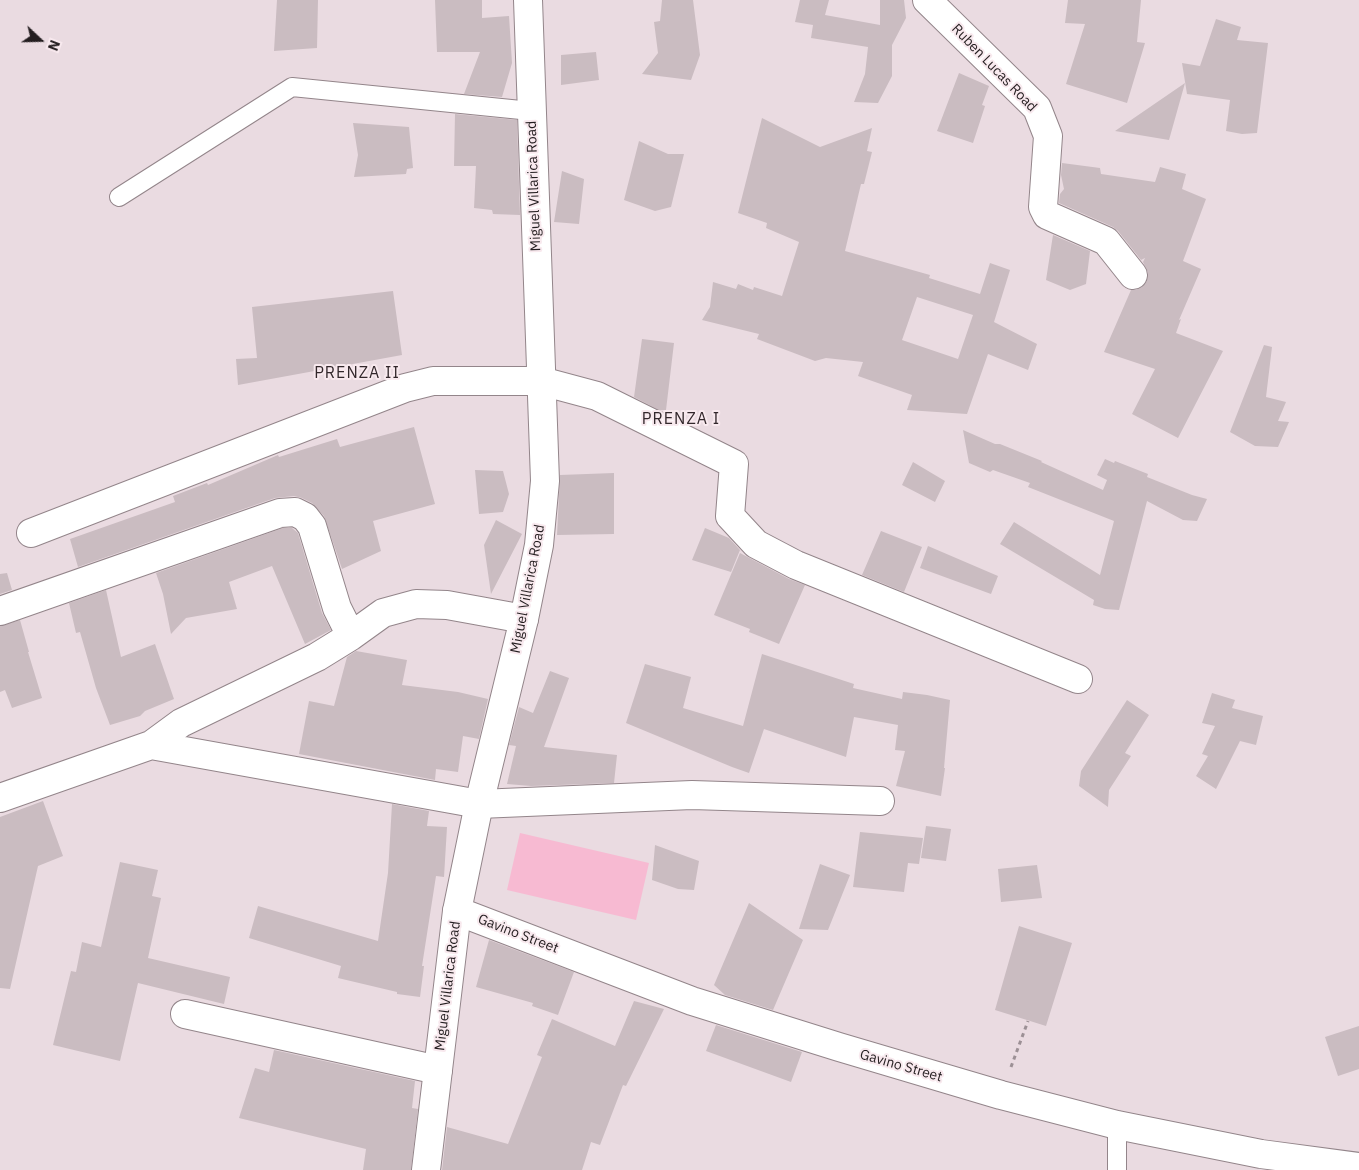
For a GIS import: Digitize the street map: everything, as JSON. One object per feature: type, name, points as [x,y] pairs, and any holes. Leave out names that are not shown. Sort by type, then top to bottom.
[{"type":"street","name":"Miguel Villarica Road","points":[[426,1170],[457,911],[480,804],[524,619],[539,545],[545,481],[528,0]]},
{"type":"street","name":"Ruben Lucas Road","points":[[927,0],[1037,108],[1048,136],[1044,206],[1047,215],[1106,241],[1133,275]]},
{"type":"street","points":[[31,533],[405,388],[433,381],[541,381],[597,396],[734,464],[730,516],[756,544],[796,565],[1078,679]]},
{"type":"street","points":[[0,611],[280,513],[295,512],[305,517],[312,526],[337,608],[351,636]]},
{"type":"street","points":[[0,798],[151,745],[181,723],[310,660],[351,636],[383,613],[416,604],[447,605],[524,619]]},
{"type":"street","points":[[151,745],[480,804],[692,794],[880,801]]},
{"type":"street","name":"Gavino Street","points":[[457,911],[692,1000],[839,1047],[1001,1095],[1261,1162],[1359,1168]]},
{"type":"street","points":[[185,1014],[438,1070]]},
{"type":"lane","points":[[119,197],[292,87],[531,111]]},
{"type":"lane","points":[[1117,1125],[1117,1170]]},
{"type":"path","points":[[1001,1095],[1028,1021]]},
{"type":"shaded area","points":[[520,833],[649,863],[636,920],[507,890]]},
{"type":"building","points":[[277,0],[318,0],[317,48],[274,51]]},
{"type":"building","points":[[435,0],[482,0],[482,18],[509,16],[512,63],[502,97],[464,94],[480,52],[437,52]]},
{"type":"building","points":[[662,0],[693,0],[700,55],[691,80],[642,74],[658,53],[654,22],[660,21]]},
{"type":"building","points":[[800,0],[829,0],[825,15],[880,25],[880,0],[904,0],[906,18],[892,45],[892,76],[878,103],[854,102],[865,74],[868,47],[811,38],[813,25],[795,22]]},
{"type":"building","points":[[1068,0],[1141,0],[1137,42],[1145,43],[1127,103],[1066,84],[1085,24],[1065,23]]},
{"type":"building","points":[[1216,19],[1241,27],[1237,40],[1268,43],[1257,133],[1242,134],[1226,131],[1230,100],[1187,94],[1182,63],[1200,66]]},
{"type":"building","points":[[596,52],[599,80],[561,85],[561,55]]},
{"type":"building","points":[[959,73],[989,86],[982,105],[985,106],[973,143],[937,131]]},
{"type":"building","points":[[1185,83],[1169,140],[1115,131]]},
{"type":"building","points":[[455,114],[517,120],[520,215],[493,214],[492,210],[474,208],[476,166],[454,166]]},
{"type":"building","points":[[762,118],[820,147],[872,128],[867,151],[872,152],[864,184],[861,184],[845,251],[930,275],[929,278],[980,294],[990,263],[1010,270],[994,322],[1037,344],[1028,370],[988,354],[967,414],[907,410],[912,395],[858,376],[863,362],[826,358],[815,361],[757,339],[759,334],[702,320],[710,307],[713,282],[736,289],[738,284],[753,290],[754,287],[782,296],[799,242],[766,228],[767,223],[738,213]],"holes":[[[917,297],[973,315],[958,359],[902,340]]]},
{"type":"building","points":[[353,123],[409,127],[413,168],[407,169],[406,174],[354,177],[358,155]]},
{"type":"building","points":[[639,141],[668,154],[684,154],[671,207],[655,211],[624,200]]},
{"type":"building","points":[[1062,163],[1100,168],[1101,174],[1155,182],[1160,167],[1186,174],[1182,189],[1206,199],[1183,261],[1201,269],[1179,320],[1181,319],[1176,333],[1223,351],[1178,438],[1132,414],[1155,369],[1104,352],[1131,290],[1142,287],[1147,281],[1148,272],[1143,262],[1145,258],[1141,260],[1113,227],[1059,203],[1060,194],[1064,189],[1061,175]]},
{"type":"building","points":[[562,171],[584,179],[579,224],[554,222]]},
{"type":"building","points":[[1053,235],[1090,251],[1086,284],[1070,290],[1046,280]]},
{"type":"building","points":[[393,291],[402,355],[238,385],[236,359],[257,358],[252,307]]},
{"type":"building","points":[[642,339],[674,343],[666,410],[659,410],[634,397]]},
{"type":"building","points":[[1264,345],[1272,347],[1266,397],[1286,402],[1278,421],[1289,422],[1278,447],[1255,446],[1230,432]]},
{"type":"building","points":[[414,427],[435,504],[373,521],[381,551],[342,569],[324,516],[312,503],[294,496],[275,498],[78,567],[70,539],[175,502],[173,496],[207,483],[208,485],[278,455],[279,457],[337,439],[340,447]]},
{"type":"building","points":[[963,430],[1042,461],[1103,490],[1107,480],[1097,475],[1105,459],[1114,463],[1115,461],[1148,474],[1147,477],[1207,499],[1197,521],[1183,520],[1147,501],[1119,610],[1105,609],[1093,605],[1094,600],[1000,544],[1014,522],[1100,575],[1114,521],[1028,487],[1030,483],[993,470],[990,472],[969,463]]},
{"type":"building","points":[[913,462],[945,481],[935,502],[902,485]]},
{"type":"building","points":[[475,470],[503,471],[509,494],[503,512],[479,514]]},
{"type":"building","points":[[614,473],[614,534],[557,535],[560,475]]},
{"type":"building","points":[[496,520],[522,534],[491,594],[484,545]]},
{"type":"building","points":[[283,528],[292,528],[298,533],[322,613],[331,630],[305,644],[272,566],[229,582],[237,609],[186,618],[171,634],[163,594],[156,573]]},
{"type":"building","points":[[705,528],[729,538],[740,550],[731,572],[692,560]]},
{"type":"building","points":[[881,531],[922,547],[904,592],[862,575]]},
{"type":"building","points":[[928,546],[998,576],[991,594],[920,568]]},
{"type":"building","points":[[740,553],[789,579],[805,585],[779,644],[749,632],[750,629],[714,615]]},
{"type":"building","points":[[7,573],[12,590],[0,594],[0,574]]},
{"type":"building","points":[[106,590],[121,657],[155,644],[174,699],[145,711],[140,716],[110,725],[96,688],[80,632],[76,633],[69,603]]},
{"type":"building","points":[[20,620],[42,698],[12,708],[5,690],[0,692],[0,626]]},
{"type":"building","points":[[356,651],[407,660],[402,685],[458,692],[488,699],[479,739],[463,736],[458,772],[436,769],[435,780],[299,754],[309,701],[334,706],[347,657]]},
{"type":"building","points":[[762,654],[854,684],[853,688],[902,699],[903,692],[950,700],[941,796],[896,786],[905,751],[895,750],[898,725],[854,717],[846,757],[764,729],[749,773],[626,723],[645,664],[691,677],[683,708],[743,726]]},
{"type":"building","points":[[550,671],[569,678],[544,747],[617,755],[614,783],[531,786],[507,784],[516,746],[509,745],[519,707],[533,713]]},
{"type":"building","points":[[1212,693],[1235,700],[1232,708],[1263,716],[1256,745],[1240,741],[1216,789],[1196,776],[1208,756],[1202,754],[1215,726],[1202,723]]},
{"type":"building","points":[[1127,700],[1149,715],[1125,753],[1131,756],[1109,790],[1108,807],[1079,786],[1081,771]]},
{"type":"building","points":[[43,801],[63,856],[38,866],[10,989],[0,988],[0,817]]},
{"type":"building","points":[[392,804],[429,811],[427,826],[447,827],[444,877],[436,876],[422,966],[424,966],[420,997],[397,994],[397,992],[338,978],[341,966],[249,938],[258,906],[378,941],[388,873]]},
{"type":"building","points":[[926,826],[951,829],[946,861],[921,858]]},
{"type":"building","points":[[860,832],[923,838],[919,864],[908,863],[904,892],[853,887]]},
{"type":"building","points":[[655,845],[699,861],[694,890],[678,889],[652,880]]},
{"type":"building","points":[[120,862],[158,870],[152,896],[161,898],[148,958],[230,977],[224,1004],[138,983],[120,1061],[53,1045],[71,971],[76,972],[82,942],[101,947]]},
{"type":"building","points":[[820,864],[850,875],[828,930],[799,929]]},
{"type":"building","points":[[1037,865],[1042,898],[1001,902],[998,869]]},
{"type":"building","points":[[749,903],[803,940],[773,1010],[725,995],[714,985]]},
{"type":"building","points":[[1019,926],[1072,943],[1046,1026],[995,1010]]},
{"type":"building","points":[[489,940],[574,972],[558,1015],[532,1006],[533,1003],[476,987]]},
{"type":"building","points":[[634,1001],[664,1009],[626,1086],[623,1085],[600,1145],[591,1142],[582,1170],[442,1170],[447,1127],[508,1144],[542,1057],[537,1055],[552,1019],[615,1046]]},
{"type":"building","points":[[716,1025],[802,1052],[791,1082],[706,1051]]},
{"type":"building","points":[[1359,1026],[1359,1069],[1338,1076],[1325,1037]]},
{"type":"building","points":[[274,1050],[415,1081],[412,1108],[418,1109],[411,1170],[363,1170],[366,1149],[239,1118],[255,1068],[269,1072]]},
{"type":"district","name":"PRENZA II","points":[[357,373]]},
{"type":"district","name":"PRENZA I","points":[[681,419]]}]
